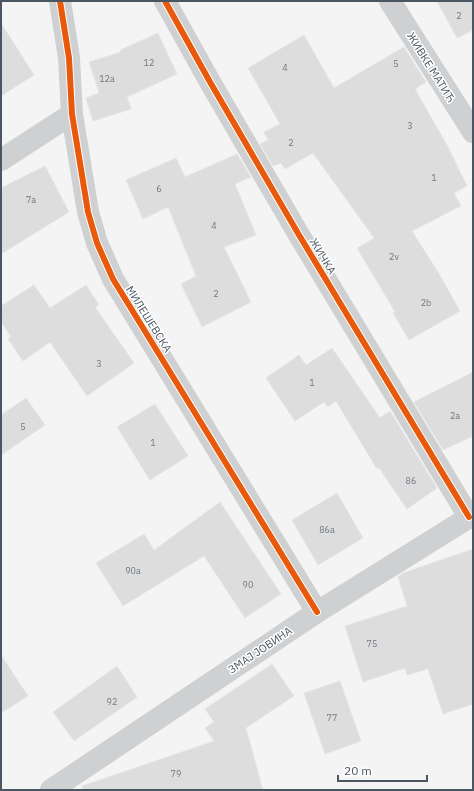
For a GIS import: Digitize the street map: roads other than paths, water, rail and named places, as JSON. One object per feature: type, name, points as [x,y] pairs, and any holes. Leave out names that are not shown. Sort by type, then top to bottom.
[{"type":"street","name":"МИЛЕШЕВСКА","points":[[60,1],[69,58],[72,114],[88,212],[97,243],[113,279],[317,612]]},
{"type":"street","name":"ЖИЧКА","points":[[165,1],[299,235],[471,516]]},
{"type":"street","name":"ЖИВКЕ МАТИЋ","points":[[390,1],[473,132]]},
{"type":"street","points":[[1,160],[72,114]]},
{"type":"street","name":"ЗМАЈ ЈОВИНА","points":[[51,790],[317,612],[471,516]]}]
